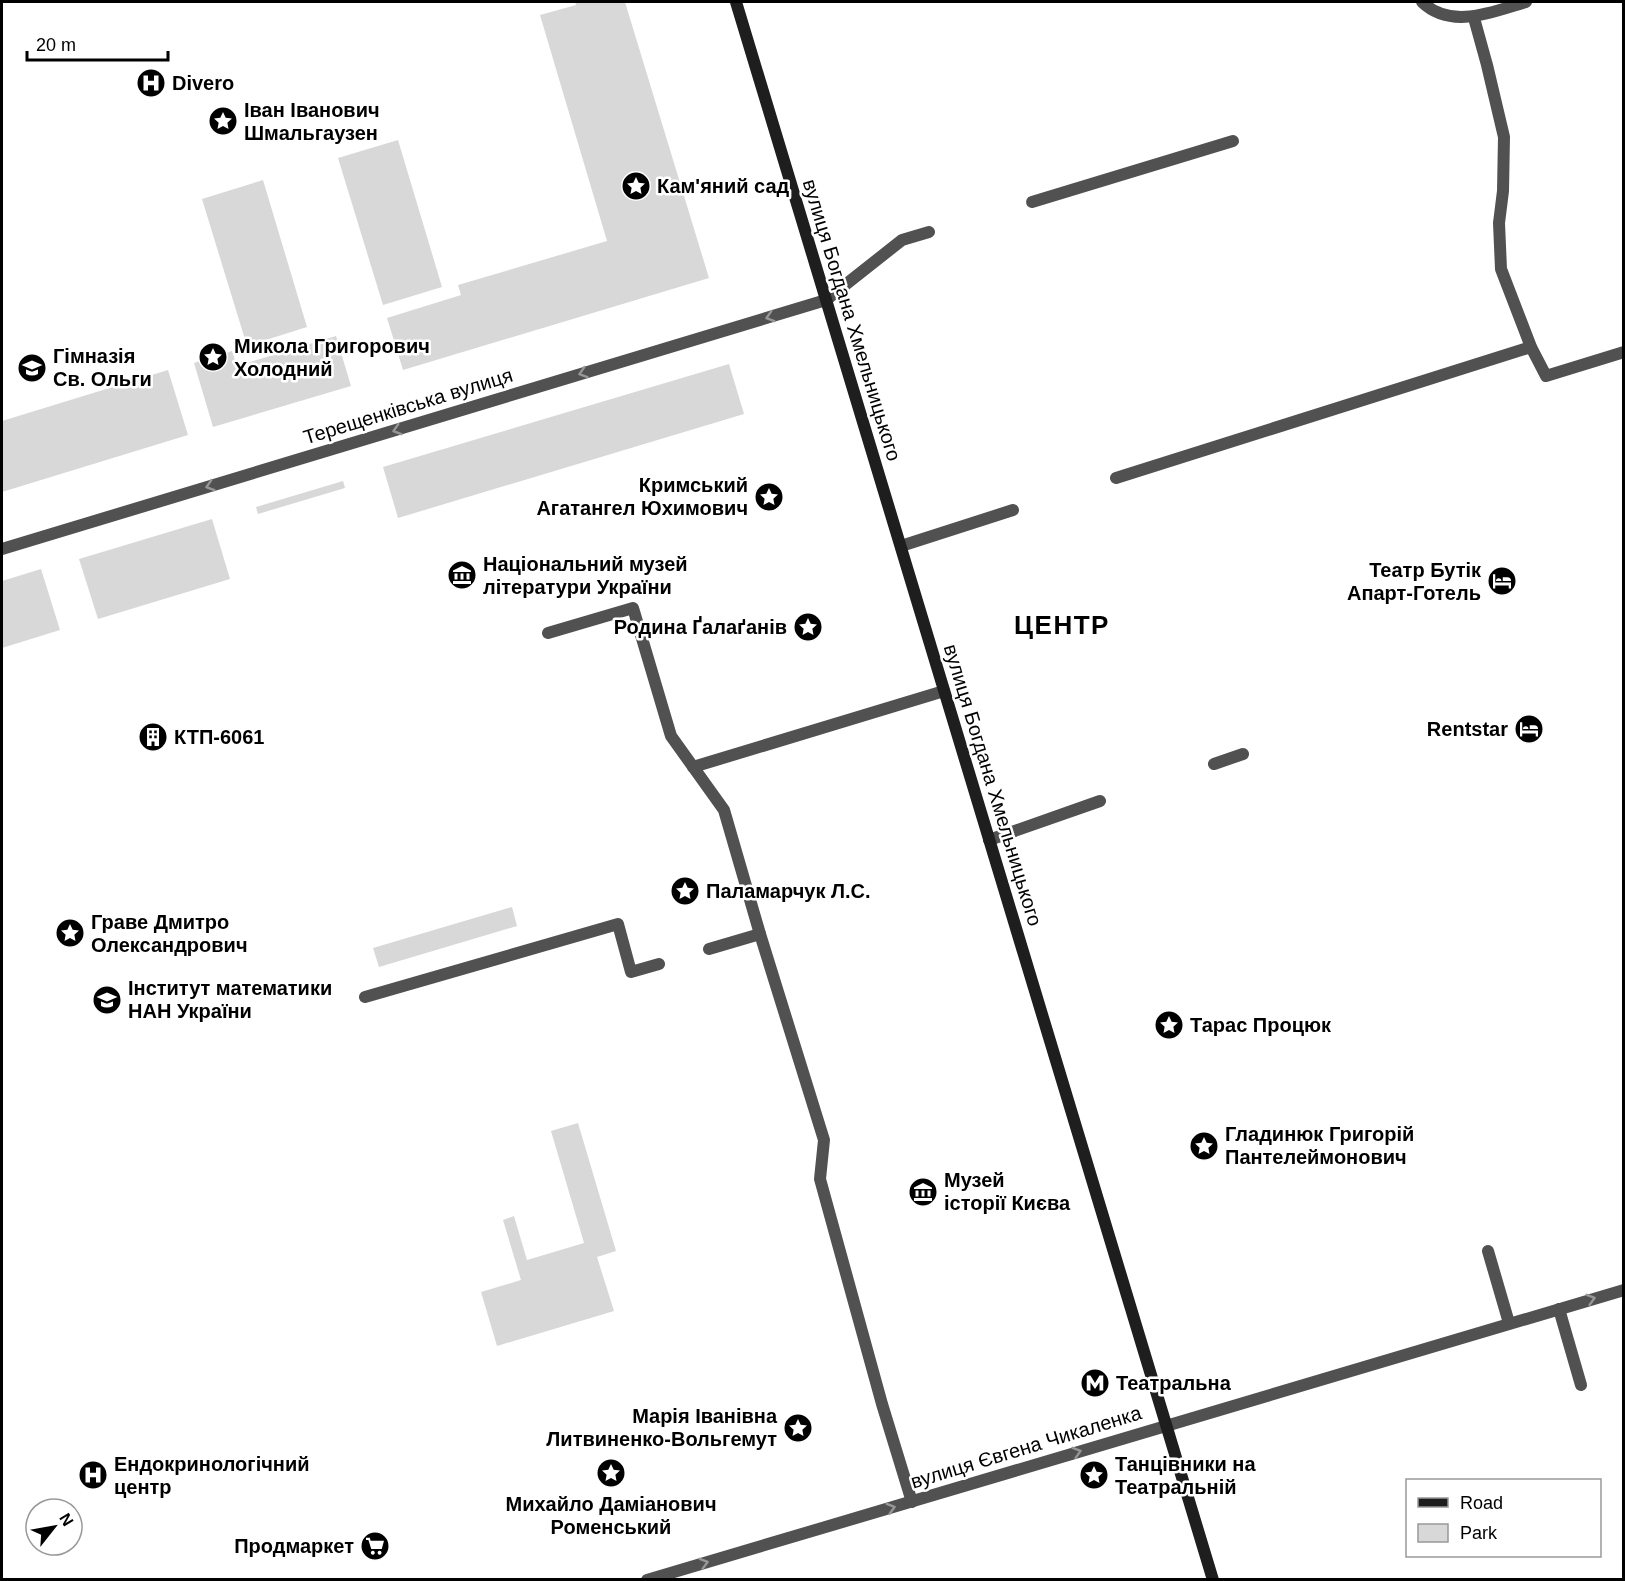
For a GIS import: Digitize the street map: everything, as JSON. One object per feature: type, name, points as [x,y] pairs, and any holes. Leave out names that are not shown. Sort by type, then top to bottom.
[{"type":"street","name":"вулиця Богдана Хмельницького","points":[[736,2],[1213,1580]]},
{"type":"street","points":[[1422,2],[1428,8],[1453,17],[1474,18],[1526,2]]},
{"type":"street","points":[[1474,18],[1504,137],[1503,190],[1499,222],[1501,269],[1531,347],[1546,376],[1623,352]]},
{"type":"street","points":[[1032,202],[1233,141]]},
{"type":"street","points":[[826,300],[902,240],[929,232]]},
{"type":"street","name":"Терещенківська вулиця","points":[[2,549],[826,300]]},
{"type":"street","points":[[1116,478],[1531,347]]},
{"type":"street","points":[[901,546],[1013,510]]},
{"type":"street","points":[[548,633],[633,608],[671,736],[724,810],[824,1140],[820,1179],[882,1404],[912,1502]]},
{"type":"street","points":[[693,767],[944,691]]},
{"type":"street","points":[[1214,764],[1243,754]]},
{"type":"street","points":[[989,840],[1100,801]]},
{"type":"street","points":[[365,997],[618,924],[631,972],[660,964]]},
{"type":"street","points":[[709,949],[760,934]]},
{"type":"street","points":[[1488,1251],[1509,1323]]},
{"type":"street","name":"вулиця Євгена Чикаленка","points":[[648,1580],[1623,1290]]},
{"type":"street","points":[[1558,1309],[1581,1384]]},
{"type":"green space","points":[[575,2],[625,2],[709,278],[403,370],[387,318],[461,295],[458,285],[607,241],[540,15],[576,5]]},
{"type":"green space","points":[[398,140],[442,287],[383,305],[338,158]]},
{"type":"green space","points":[[263,180],[307,327],[247,346],[202,199]]},
{"type":"green space","points":[[336,336],[351,386],[213,427],[194,363],[232,351],[237,366]]},
{"type":"green space","points":[[729,364],[744,414],[398,518],[383,467]]},
{"type":"green space","points":[[168,370],[188,435],[2,492],[2,421]]},
{"type":"green space","points":[[343,481],[345,488],[258,514],[256,507]]},
{"type":"green space","points":[[212,519],[230,579],[98,619],[79,559]]},
{"type":"green space","points":[[41,569],[60,630],[2,648],[2,581]]},
{"type":"green space","points":[[512,907],[517,926],[379,967],[373,948]]},
{"type":"green space","points":[[578,1123],[616,1251],[597,1257],[614,1311],[497,1346],[481,1292],[521,1280],[503,1220],[514,1216],[527,1260],[584,1243],[551,1131]]},
{"type":"place","name":"Divero","points":[[151,83]]},
{"type":"place","name":"Іван Іванович Шмальгаузен","points":[[223,121]]},
{"type":"place","name":"Кам'яний сад","points":[[636,186]]},
{"type":"place","name":"Микола Григорович Холодний","points":[[213,357]]},
{"type":"place","name":"Гімназія Св. Ольги","points":[[32,368]]},
{"type":"place","name":"Кримський Агатангел Юхимович","points":[[769,497]]},
{"type":"place","name":"Національний музей літератури України","points":[[462,575]]},
{"type":"place","name":"Театр Бутік Апарт-Готель","points":[[1502,581]]},
{"type":"place","name":"Родина Ґалаґанів","points":[[808,627]]},
{"type":"place","name":"Rentstar","points":[[1529,729]]},
{"type":"place","name":"КТП-6061","points":[[153,737]]},
{"type":"place","name":"Паламарчук Л.С.","points":[[685,891]]},
{"type":"place","name":"Граве Дмитро Олександрович","points":[[70,933]]},
{"type":"place","name":"Інститут математики НАН України","points":[[107,1000]]},
{"type":"place","name":"Тарас Процюк","points":[[1169,1025]]},
{"type":"place","name":"Гладинюк Григорій Пантелеймонович","points":[[1204,1146]]},
{"type":"place","name":"Музей історії Києва","points":[[923,1192]]},
{"type":"place","name":"Театральна","points":[[1095,1383]]},
{"type":"place","name":"Марія Іванівна Литвиненко-Вольгемут","points":[[798,1428]]},
{"type":"place","name":"Михайло Даміанович Роменський","points":[[611,1473]]},
{"type":"place","name":"Ендокринологічний центр","points":[[93,1475]]},
{"type":"place","name":"Танцівники на Театральній","points":[[1094,1475]]},
{"type":"place","name":"Продмаркет","points":[[375,1546]]},
{"type":"district","name":"ЦЕНТР","points":[[1062,625]]}]
